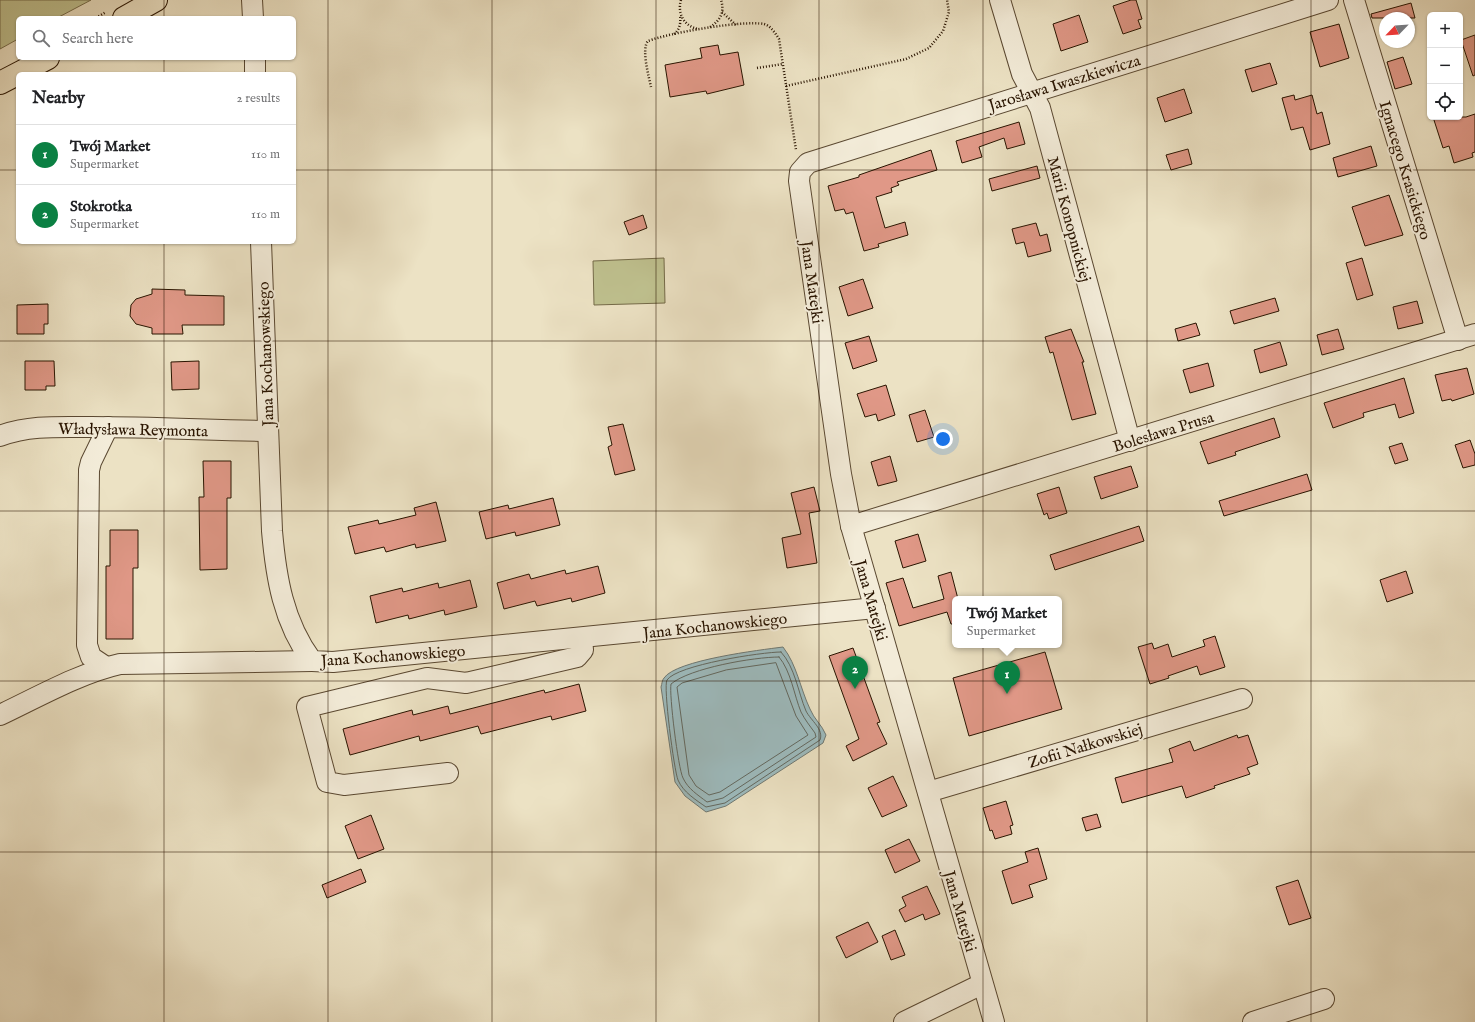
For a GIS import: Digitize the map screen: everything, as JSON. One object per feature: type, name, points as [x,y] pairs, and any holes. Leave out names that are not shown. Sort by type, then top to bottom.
[{"type":"main road","points":[[128,16],[156,0]]},
{"type":"main road","points":[[21,72],[44,60]]},
{"type":"main road","points":[[0,83],[16,75]]},
{"type":"street","points":[[252,0],[253,16]]},
{"type":"street","name":"Marii Konopnickiej","points":[[1000,0],[1022,74],[1040,108],[1130,441]]},
{"type":"street","name":"Jarosława Iwaszkiewicza","points":[[801,170],[808,163],[1328,0]]},
{"type":"street","name":"Ignacego Krasickiego","points":[[1354,0],[1466,337]]},
{"type":"street","points":[[255,60],[255,72]]},
{"type":"street","name":"Jana Matejki","points":[[801,170],[799,181],[841,474],[852,526],[994,1022]]},
{"type":"street","name":"Jana Kochanowskiego","points":[[261,244],[275,571],[281,595],[292,626],[312,661],[333,662],[875,608]]},
{"type":"street","name":"Bolesława Prusa","points":[[852,526],[1466,337]]},
{"type":"street","points":[[106,667],[91,657],[87,645],[89,470],[91,462],[108,427]]},
{"type":"street","name":"Władysława Reymonta","points":[[0,436],[22,429],[35,428],[108,427],[268,432]]},
{"type":"street","points":[[448,773],[344,785],[327,782],[307,707],[427,678],[466,683],[577,657],[583,650],[582,638]]},
{"type":"street","points":[[0,715],[106,667],[136,662],[312,661]]},
{"type":"street","name":"Zofii Nałkowskiej","points":[[928,792],[1242,699]]},
{"type":"street","points":[[904,1022],[982,984]]},
{"type":"street","points":[[1253,1022],[1324,1000]]},
{"type":"path","points":[[672,35],[677,32],[681,23],[680,0]]},
{"type":"path","points":[[680,14],[689,26],[703,29],[716,23],[722,11],[721,0]]},
{"type":"path","points":[[786,86],[906,59],[929,48],[943,31],[949,12],[947,0]]},
{"type":"path","points":[[722,11],[736,25]]},
{"type":"path","points":[[650,87],[645,55],[645,44],[653,40],[672,35],[703,29],[736,25],[766,24],[774,30],[779,39],[801,170]]},
{"type":"path","points":[[756,68],[783,64]]},
{"type":"green space","points":[[0,0],[91,0],[61,16],[16,16],[16,40],[0,49]]},
{"type":"green space","points":[[664,258],[665,303],[594,305],[593,261]]},
{"type":"water","points":[[783,647],[792,661],[812,713],[826,735],[823,743],[726,806],[706,812],[685,796],[675,782],[661,687],[663,680],[672,672],[684,666],[701,661],[738,653]]},
{"type":"building","points":[[1131,0],[1136,0],[1142,19],[1138,20],[1141,28],[1123,34],[1113,6]]},
{"type":"building","points":[[1411,3],[1413,12],[1379,12],[1379,18],[1372,18],[1371,14]]},
{"type":"building","points":[[1079,15],[1088,42],[1061,51],[1053,24]]},
{"type":"building","points":[[1339,24],[1349,58],[1320,67],[1310,32]]},
{"type":"building","points":[[1475,35],[1475,75],[1473,76],[1463,46],[1463,39]]},
{"type":"building","points":[[718,45],[720,55],[738,52],[744,85],[707,94],[706,91],[670,97],[665,65],[702,58],[700,48]]},
{"type":"building","points":[[1403,57],[1412,84],[1395,89],[1387,62]]},
{"type":"building","points":[[1270,63],[1277,84],[1252,92],[1245,70]]},
{"type":"building","points":[[1184,89],[1192,113],[1165,122],[1157,98]]},
{"type":"building","points":[[1294,95],[1295,100],[1312,95],[1317,114],[1322,112],[1330,144],[1310,150],[1303,127],[1291,130],[1282,98]]},
{"type":"building","points":[[1475,114],[1475,152],[1472,153],[1473,157],[1454,163],[1449,146],[1443,148],[1434,120],[1463,120],[1463,117]]},
{"type":"building","points":[[1019,122],[1025,144],[1007,149],[1004,138],[979,147],[982,157],[962,163],[956,141]]},
{"type":"building","points":[[1371,146],[1377,166],[1338,177],[1333,158]]},
{"type":"building","points":[[1188,149],[1192,164],[1171,170],[1166,155]]},
{"type":"building","points":[[931,150],[937,170],[897,182],[899,185],[891,188],[892,192],[876,197],[885,228],[905,222],[908,235],[878,244],[879,247],[864,251],[853,212],[846,214],[844,209],[835,211],[828,186],[859,177],[859,175]]},
{"type":"building","points":[[1037,166],[1040,178],[992,191],[989,179]]},
{"type":"building","points":[[1389,195],[1403,235],[1365,246],[1352,207]]},
{"type":"building","points":[[643,215],[647,228],[629,235],[624,222]]},
{"type":"building","points":[[1036,223],[1040,236],[1047,234],[1051,251],[1028,257],[1024,242],[1016,244],[1012,229]]},
{"type":"building","points":[[1362,258],[1373,295],[1357,300],[1346,263]]},
{"type":"building","points":[[863,279],[873,308],[848,316],[839,287]]},
{"type":"building","points":[[152,289],[185,290],[185,295],[224,296],[224,325],[182,325],[183,334],[152,334],[152,328],[136,324],[130,316],[131,305],[136,299],[152,294]]},
{"type":"building","points":[[1275,298],[1279,311],[1234,324],[1230,311]]},
{"type":"building","points":[[1417,301],[1423,323],[1398,329],[1393,307]]},
{"type":"building","points":[[48,304],[48,324],[44,324],[44,334],[17,334],[17,305]]},
{"type":"building","points":[[1196,323],[1200,335],[1178,341],[1175,329]]},
{"type":"building","points":[[1071,329],[1084,362],[1082,362],[1096,414],[1072,420],[1053,352],[1050,353],[1045,337]]},
{"type":"building","points":[[1338,329],[1344,349],[1322,355],[1317,335]]},
{"type":"building","points":[[869,336],[877,361],[853,369],[845,343]]},
{"type":"building","points":[[1280,342],[1287,365],[1260,373],[1254,350]]},
{"type":"building","points":[[25,361],[54,361],[55,386],[46,386],[46,390],[25,390]]},
{"type":"building","points":[[199,361],[199,389],[172,390],[171,362]]},
{"type":"building","points":[[1208,363],[1214,386],[1190,393],[1183,370]]},
{"type":"building","points":[[1467,368],[1474,394],[1452,401],[1451,399],[1442,401],[1435,375]]},
{"type":"building","points":[[1404,378],[1414,413],[1399,418],[1395,404],[1363,413],[1364,417],[1333,428],[1324,403]]},
{"type":"building","points":[[886,385],[895,415],[878,421],[876,414],[865,417],[857,394]]},
{"type":"building","points":[[925,410],[934,437],[917,442],[909,415]]},
{"type":"building","points":[[1274,418],[1280,437],[1235,452],[1236,455],[1208,464],[1200,442]]},
{"type":"building","points":[[623,424],[635,470],[615,475],[608,447],[612,445],[608,427]]},
{"type":"building","points":[[1470,440],[1475,454],[1475,465],[1463,468],[1455,445]]},
{"type":"building","points":[[1402,443],[1408,460],[1395,464],[1389,447]]},
{"type":"building","points":[[890,456],[897,481],[878,486],[871,462]]},
{"type":"building","points":[[203,461],[231,461],[231,498],[227,498],[227,569],[200,570],[199,497],[204,497]]},
{"type":"building","points":[[1131,466],[1138,487],[1101,499],[1094,477]]},
{"type":"building","points":[[1307,474],[1312,490],[1224,516],[1219,501]]},
{"type":"building","points":[[814,487],[820,511],[809,513],[817,563],[787,568],[782,538],[801,534],[791,493]]},
{"type":"building","points":[[1059,487],[1067,513],[1049,519],[1047,513],[1044,515],[1037,494]]},
{"type":"building","points":[[553,498],[560,525],[516,536],[515,532],[486,539],[479,512],[508,505],[509,509]]},
{"type":"building","points":[[436,502],[446,541],[416,548],[415,544],[386,552],[384,547],[355,554],[348,527],[378,520],[379,524],[416,515],[414,508]]},
{"type":"building","points":[[1139,526],[1144,541],[1055,570],[1050,555]]},
{"type":"building","points":[[110,530],[138,530],[138,568],[133,568],[133,639],[106,639],[106,566],[110,566]]},
{"type":"building","points":[[918,534],[926,561],[903,568],[895,541]]},
{"type":"building","points":[[598,566],[605,593],[572,602],[571,598],[537,606],[535,601],[504,609],[497,583],[529,574],[531,579],[565,570],[566,574]]},
{"type":"building","points":[[1406,571],[1413,593],[1387,602],[1380,580]]},
{"type":"building","points":[[951,572],[957,596],[952,596],[952,624],[947,612],[899,626],[886,583],[903,578],[913,608],[944,599],[938,576]]},
{"type":"building","points":[[470,580],[477,607],[445,615],[444,610],[409,619],[408,615],[376,623],[370,596],[402,588],[403,592],[438,583],[439,588]]},
{"type":"building","points":[[1215,636],[1225,667],[1200,675],[1197,666],[1150,684],[1138,647],[1152,643],[1154,649],[1168,644],[1172,657],[1205,646],[1203,640]]},
{"type":"building","points":[[853,648],[880,722],[877,723],[887,744],[853,761],[846,746],[859,739],[829,656]]},
{"type":"building","points":[[1045,652],[1062,709],[969,736],[953,678]]},
{"type":"building","points":[[579,684],[586,711],[552,720],[551,716],[481,734],[478,726],[420,741],[419,736],[350,755],[343,729],[412,710],[413,715],[448,706],[450,714],[544,690],[545,693]]},
{"type":"building","points":[[1237,735],[1238,738],[1248,735],[1258,764],[1247,768],[1250,774],[1214,786],[1215,788],[1186,798],[1182,786],[1122,803],[1115,778],[1173,762],[1169,749],[1190,741],[1194,751]]},
{"type":"building","points":[[893,776],[907,806],[882,817],[868,788]]},
{"type":"building","points":[[1006,801],[1013,825],[1010,826],[1012,834],[995,839],[992,830],[990,831],[983,808]]},
{"type":"building","points":[[1097,814],[1101,827],[1086,831],[1082,818]]},
{"type":"building","points":[[371,815],[384,849],[358,859],[345,826]]},
{"type":"building","points":[[909,839],[920,861],[895,873],[885,850]]},
{"type":"building","points":[[1038,848],[1047,879],[1029,885],[1033,897],[1012,904],[1002,871],[1028,862],[1025,852]]},
{"type":"building","points":[[361,869],[366,882],[327,898],[322,885]]},
{"type":"building","points":[[1298,880],[1311,918],[1289,925],[1276,887]]},
{"type":"building","points":[[927,886],[940,914],[925,920],[923,914],[905,922],[899,910],[906,906],[902,897]]},
{"type":"building","points":[[868,922],[878,942],[846,958],[836,937]]},
{"type":"building","points":[[895,930],[905,955],[891,960],[882,936]]},
{"type":"place","name":"Stokrotka","points":[[855,689]]},
{"type":"place","name":"Twój Market","points":[[1007,694]]}]
